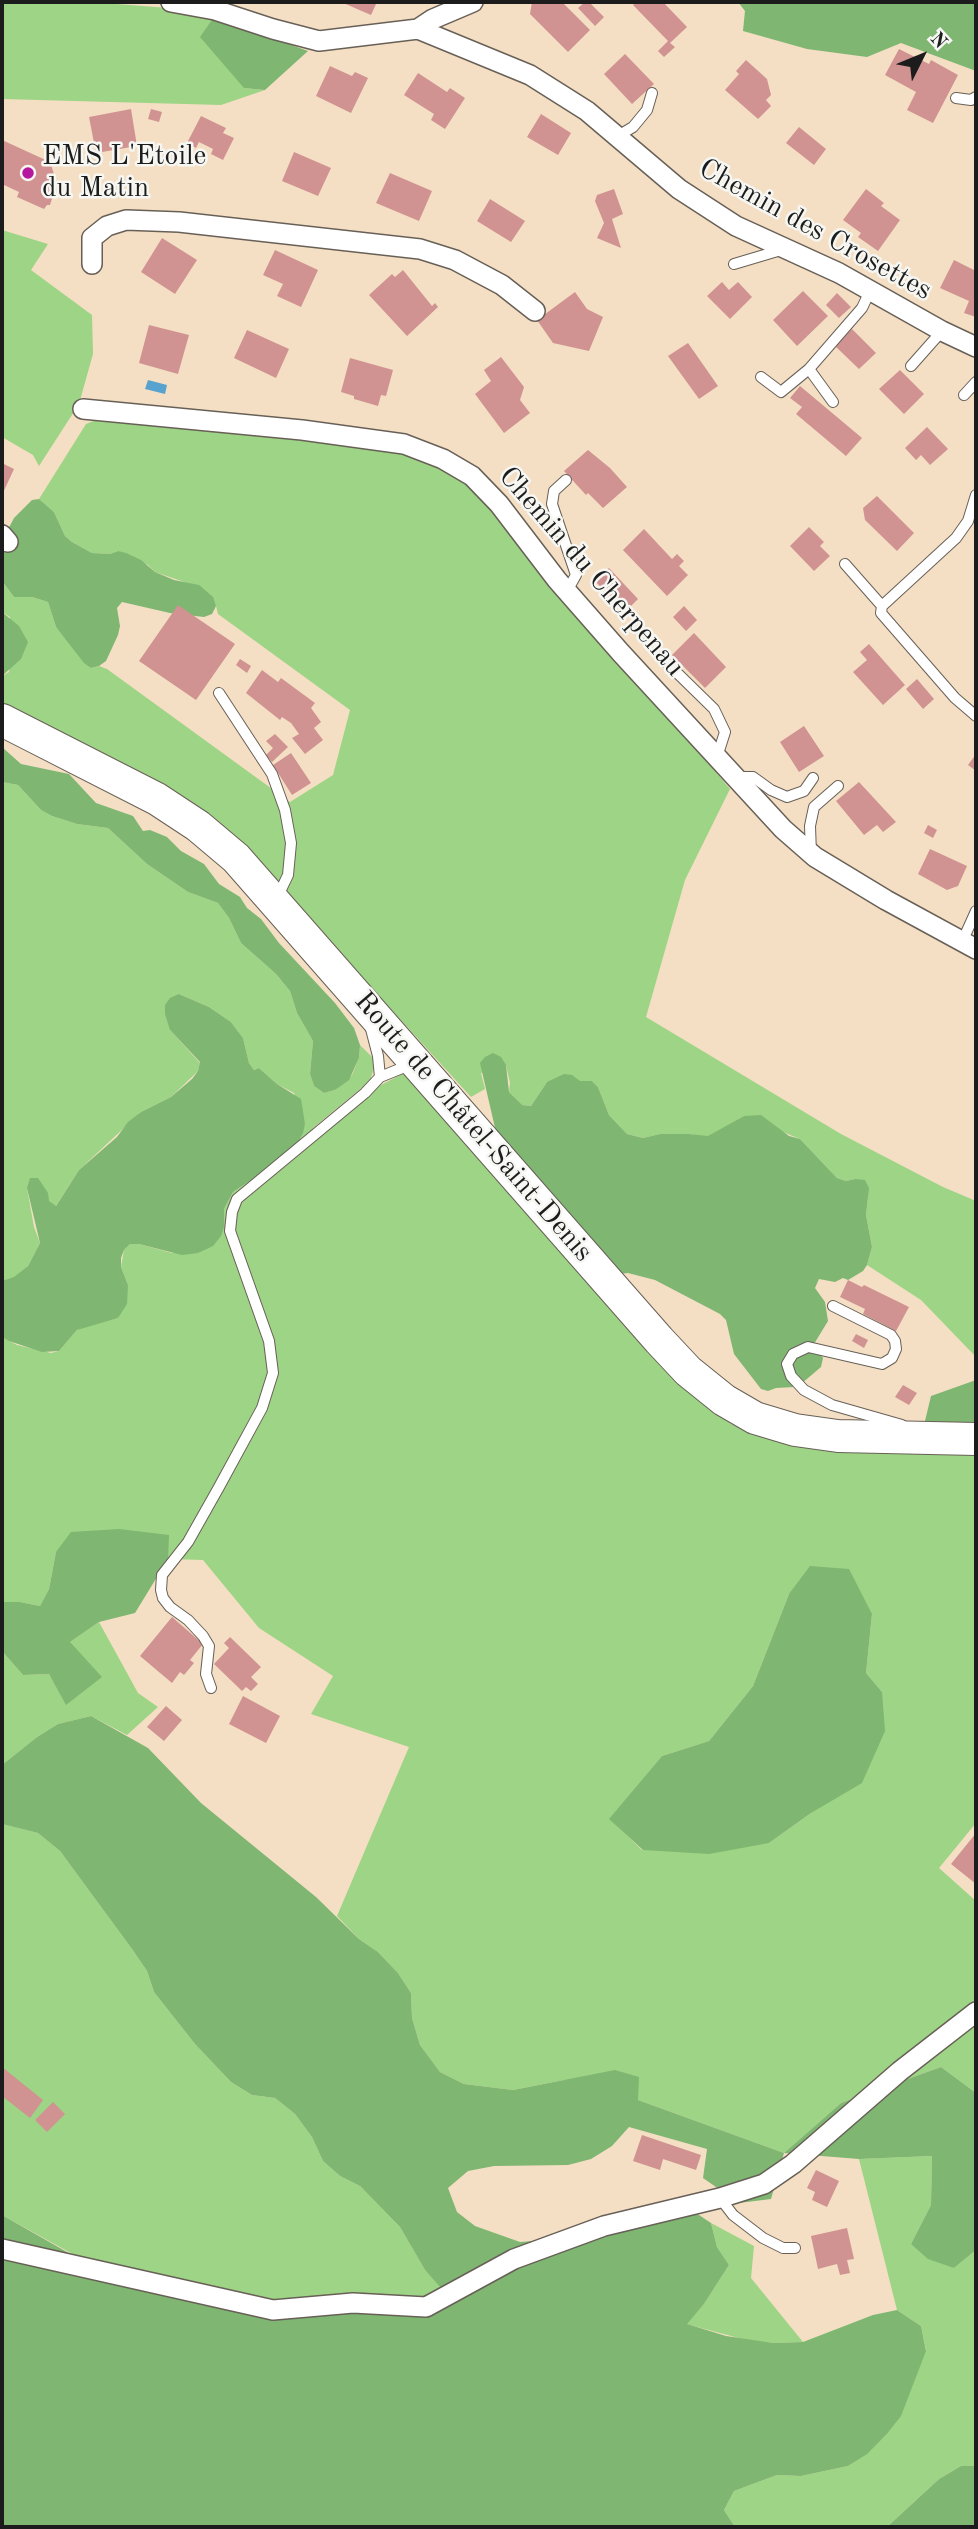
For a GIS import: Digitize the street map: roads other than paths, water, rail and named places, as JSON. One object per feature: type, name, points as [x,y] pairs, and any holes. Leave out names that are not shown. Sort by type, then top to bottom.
[{"type":"main road","name":"Route de Châtel-Saint-Denis","points":[[2,720],[157,799],[198,826],[236,858],[659,1340],[688,1371],[724,1400],[755,1418],[795,1430],[838,1436],[976,1439]]},
{"type":"street","name":"Chemin des Crosettes","points":[[171,2],[215,9],[319,41],[418,29],[530,75],[587,111],[679,189],[736,226],[839,273],[976,347]]},
{"type":"street","points":[[418,29],[433,19],[473,2]]},
{"type":"street","points":[[92,264],[92,238],[107,226],[126,220],[180,222],[420,249],[455,260],[502,285],[535,311]]},
{"type":"street","name":"Chemin du Cherpenau","points":[[83,409],[302,430],[404,444],[443,458],[472,476],[499,503],[567,591],[783,829],[811,854],[886,900],[969,945]]},
{"type":"street","points":[[2,2249],[273,2310],[353,2303],[426,2307],[514,2259],[604,2226],[720,2198],[764,2183],[793,2164],[900,2071],[976,2012]]},
{"type":"lane","points":[[618,136],[633,127],[646,110],[652,93]]},
{"type":"lane","points":[[956,98],[971,100],[976,97]]},
{"type":"lane","points":[[734,264],[785,249]]},
{"type":"lane","points":[[761,377],[781,392],[808,369],[862,308],[870,291]]},
{"type":"lane","points":[[911,366],[942,331]]},
{"type":"lane","points":[[808,369],[833,402]]},
{"type":"lane","points":[[964,395],[976,382]]},
{"type":"lane","points":[[566,480],[554,491],[552,504],[576,575],[567,591]]},
{"type":"lane","points":[[976,495],[968,521],[957,538],[882,606],[881,613],[955,698],[976,716]]},
{"type":"lane","points":[[845,564],[882,606]]},
{"type":"lane","points":[[668,664],[714,709],[725,732],[717,757]]},
{"type":"lane","points":[[219,693],[272,774],[285,810],[291,843],[288,875],[276,902]]},
{"type":"lane","points":[[735,777],[753,777],[787,797],[804,791],[813,779]]},
{"type":"lane","points":[[811,854],[810,826],[814,807],[838,786]]},
{"type":"lane","points":[[969,945],[976,911]]},
{"type":"lane","points":[[366,1004],[380,1077]]},
{"type":"lane","points":[[211,1688],[206,1674],[209,1646],[188,1620],[170,1607],[161,1590],[162,1575],[188,1542],[225,1476],[262,1408],[274,1373],[269,1341],[230,1231],[232,1212],[237,1199],[365,1093],[380,1077],[416,1062]]},
{"type":"lane","points":[[834,1306],[891,1335],[896,1349],[892,1357],[882,1364],[808,1347],[793,1354],[787,1364],[791,1376],[804,1390],[832,1405],[898,1424],[927,1438]]},
{"type":"lane","points":[[720,2198],[733,2215],[763,2238],[783,2248],[795,2248]]},
{"type":"water","points":[[148,380],[167,385],[165,394],[145,389]]},
{"type":"place","name":"EMS L'Etoile du Matin","points":[[28,173]]}]
